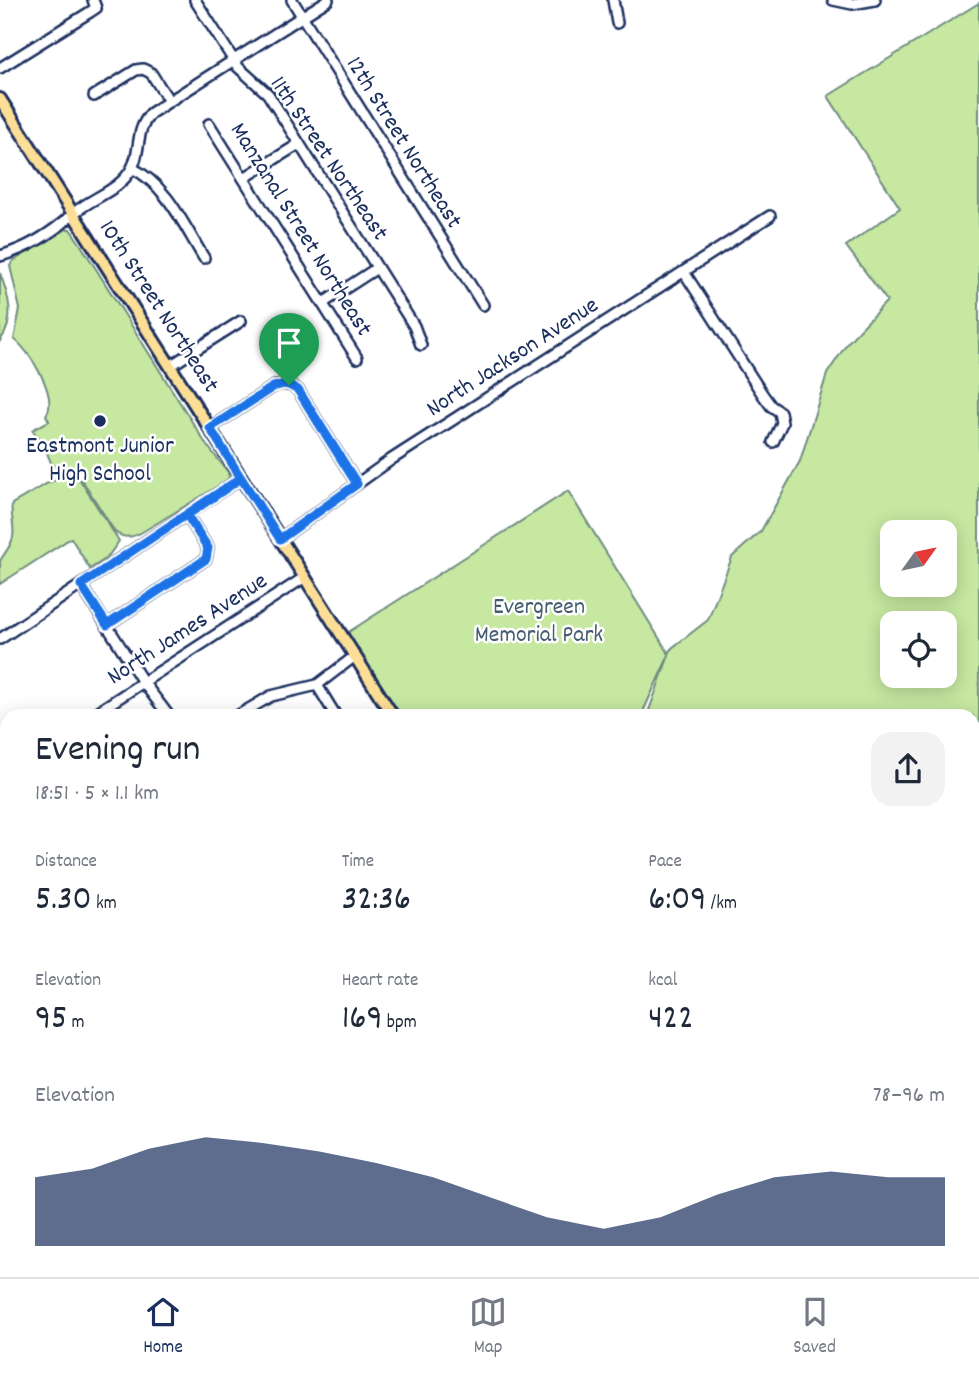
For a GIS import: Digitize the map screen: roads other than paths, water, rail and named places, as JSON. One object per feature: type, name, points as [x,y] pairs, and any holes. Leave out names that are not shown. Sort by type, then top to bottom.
[{"type":"main road","name":"10th Street Northeast","points":[[1,102],[389,709]]},
{"type":"street","points":[[0,68],[96,8],[93,0]]},
{"type":"street","name":"11th Street Northeast","points":[[195,0],[233,61],[268,94],[414,326],[421,345]]},
{"type":"street","name":"12th Street Northeast","points":[[292,0],[483,305]]},
{"type":"street","points":[[0,256],[40,240],[118,184],[132,168],[143,124],[151,113],[328,0]]},
{"type":"street","points":[[613,0],[617,23]]},
{"type":"street","points":[[833,0],[852,4],[875,0]]},
{"type":"street","points":[[94,96],[136,70],[143,69],[151,73],[169,101]]},
{"type":"street","name":"Manzanal Street Northeast","points":[[209,124],[358,358]]},
{"type":"street","points":[[244,178],[299,144]]},
{"type":"street","points":[[132,168],[159,187],[204,258]]},
{"type":"street","name":"North Jackson Avenue","points":[[280,539],[392,459],[771,216]]},
{"type":"street","points":[[323,303],[377,268]]},
{"type":"street","points":[[684,272],[771,407],[780,412],[782,423],[773,442]]},
{"type":"street","points":[[170,366],[241,321]]},
{"type":"street","points":[[210,428],[273,387],[289,385],[298,390],[357,484]]},
{"type":"street","points":[[0,639],[241,478]]},
{"type":"street","points":[[107,625],[206,559],[208,548],[187,515]]},
{"type":"street","name":"North James Avenue","points":[[102,709],[305,577]]},
{"type":"street","points":[[81,585],[143,682],[164,709]]},
{"type":"street","points":[[255,709],[271,696],[317,685],[355,656]]},
{"type":"street","points":[[317,685],[332,709]]},
{"type":"place","name":"Eastmont Junior High School","points":[[100,421]]},
{"type":"park label","name":"Evergreen Memorial Park","points":[[539,622]]}]
